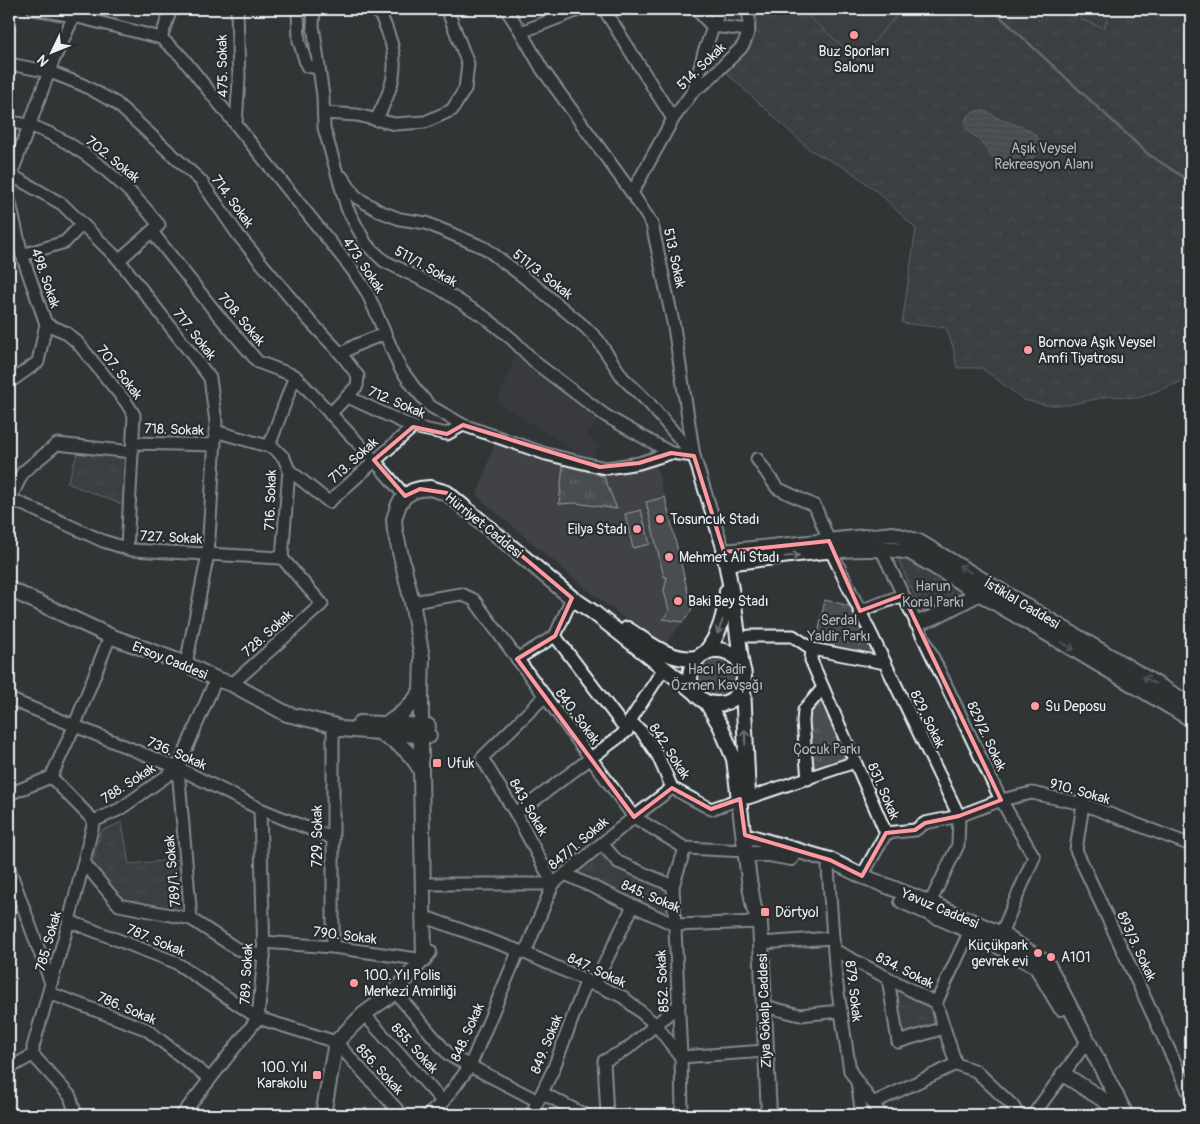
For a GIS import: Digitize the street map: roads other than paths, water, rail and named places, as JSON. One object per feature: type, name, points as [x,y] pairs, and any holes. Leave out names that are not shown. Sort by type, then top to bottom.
[{"type":"main road","name":"Hürriyet Caddesi","points":[[405,496],[420,489],[430,488],[447,493],[572,598],[593,612]]},
{"type":"main road","points":[[324,1115],[336,1042],[364,1014],[395,992],[424,960],[431,949],[431,884],[425,731],[421,691],[422,656],[394,519],[396,511],[405,496]]},
{"type":"main road","name":"İstiklal Caddesi","points":[[725,557],[830,546],[893,534],[919,542],[1191,705]]},
{"type":"main road","name":"İstiklal Caddesi","points":[[830,546],[910,552],[1191,720]]},
{"type":"main road","points":[[693,691],[690,683],[692,665],[712,644],[721,626],[726,607],[725,557]]},
{"type":"main road","points":[[725,557],[744,677],[743,793]]},
{"type":"main road","name":"Ersoy Caddesi","points":[[9,589],[110,636],[186,664],[216,679],[232,684],[287,714],[333,725],[341,729],[384,728],[425,731]]},
{"type":"main road","points":[[916,623],[934,617],[980,593]]},
{"type":"main road","points":[[593,612],[608,617],[673,657],[688,659],[714,650],[723,651],[731,654],[738,660],[742,668]]},
{"type":"main road","points":[[593,612],[693,691],[699,698],[707,702],[724,704],[732,700],[743,686]]},
{"type":"main road","points":[[422,656],[429,669],[421,771],[424,960]]},
{"type":"main road","points":[[384,728],[403,713],[421,691]]},
{"type":"main road","points":[[707,702],[721,727],[734,759],[743,793]]},
{"type":"main road","name":"Ersoy Caddesi","points":[[384,728],[414,758],[421,771]]},
{"type":"main road","name":"Ziya Gökalp Caddesi","points":[[743,793],[754,908],[760,922],[769,1115]]},
{"type":"main road","name":"Yavuz Caddesi","points":[[748,836],[830,860],[862,876],[930,902],[1001,934],[1047,963],[1086,1045],[1113,1109]]},
{"type":"main road","name":"Yavuz Caddesi","points":[[749,852],[787,857],[828,868],[970,931],[1036,966],[1086,1045],[1126,1115]]},
{"type":"main road","points":[[1063,1074],[1113,1109]]},
{"type":"street","name":"473. Sokak","points":[[34,9],[74,16],[161,38],[182,56],[351,268],[367,292],[400,368],[430,406],[463,425],[546,454],[600,468],[639,463],[671,453],[694,456]]},
{"type":"street","points":[[9,190],[11,175],[50,72],[74,16],[84,9]]},
{"type":"street","points":[[161,38],[172,9]]},
{"type":"street","name":"475. Sokak","points":[[236,124],[239,79],[237,9]]},
{"type":"street","points":[[298,9],[299,41],[307,66],[319,68]]},
{"type":"street","name":"511/1. Sokak","points":[[314,9],[313,25],[324,96],[324,128],[348,208],[366,244],[384,261],[437,288],[486,318],[512,339],[537,364],[606,416],[671,453]]},
{"type":"street","points":[[376,9],[381,15],[393,47],[395,74],[387,99],[376,120]]},
{"type":"street","points":[[324,113],[357,115],[395,124],[425,122],[452,110],[465,90],[468,64],[447,9]]},
{"type":"street","name":"513. Sokak","points":[[506,9],[542,69],[632,193],[652,224],[674,327],[694,456],[725,557]]},
{"type":"street","points":[[521,32],[581,9]]},
{"type":"street","points":[[604,9],[673,119]]},
{"type":"street","points":[[696,9],[712,26],[749,30]]},
{"type":"street","points":[[694,90],[716,17],[715,9]]},
{"type":"street","name":"514. Sokak","points":[[632,193],[673,119],[694,90],[705,83],[746,42],[749,30],[749,9]]},
{"type":"street","name":"714. Sokak","points":[[9,64],[50,72],[83,85],[116,103],[201,182],[244,242],[358,376],[357,386],[330,414]]},
{"type":"street","name":"702. Sokak","points":[[9,122],[30,126],[74,146],[130,191],[142,203],[156,228]]},
{"type":"street","name":"511/3. Sokak","points":[[336,169],[356,197],[379,211],[400,219],[434,226],[485,248],[548,296],[586,327],[598,340],[623,378],[649,403],[694,456]]},
{"type":"street","name":"717. Sokak","points":[[11,175],[62,204],[119,260],[210,378],[216,431],[208,554],[186,664]]},
{"type":"street","name":"498. Sokak","points":[[9,200],[11,216],[22,255],[46,324],[38,362],[14,379],[9,380]]},
{"type":"street","points":[[22,255],[65,242],[82,224]]},
{"type":"street","points":[[119,260],[156,228]]},
{"type":"street","name":"708. Sokak","points":[[156,228],[212,309],[258,362],[295,376],[405,496]]},
{"type":"street","name":"707. Sokak","points":[[46,324],[65,332],[77,342],[126,402],[134,415],[128,549]]},
{"type":"street","points":[[341,354],[356,345],[384,334]]},
{"type":"street","points":[[269,446],[295,376]]},
{"type":"street","name":"712. Sokak","points":[[348,397],[413,427],[447,434],[463,425]]},
{"type":"street","name":"713. Sokak","points":[[289,470],[329,502],[413,427]]},
{"type":"street","name":"716. Sokak","points":[[216,431],[269,446],[274,448],[284,458],[289,470],[282,558]]},
{"type":"street","name":"718. Sokak","points":[[10,498],[24,472],[57,444],[133,448],[215,445]]},
{"type":"street","name":"829. Sokak","points":[[757,459],[777,488],[815,506],[830,546],[884,663],[959,816],[958,845],[930,902]]},
{"type":"street","name":"727. Sokak","points":[[10,498],[102,541],[128,549],[282,558]]},
{"type":"street","name":"829/2. Sokak","points":[[881,549],[1001,800],[1034,857],[1001,934]]},
{"type":"street","name":"728. Sokak","points":[[232,684],[322,604],[282,558]]},
{"type":"street","name":"840. Sokak","points":[[412,602],[461,594],[474,600],[634,817],[685,848],[749,852]]},
{"type":"street","points":[[860,611],[903,595]]},
{"type":"street","points":[[518,659],[554,636],[572,598]]},
{"type":"street","points":[[9,794],[51,776],[74,727],[110,636]]},
{"type":"street","name":"842. Sokak","points":[[554,636],[628,726],[642,732],[658,756],[672,788],[710,809],[743,793],[808,778],[856,762]]},
{"type":"street","points":[[749,636],[793,636],[811,655],[884,663]]},
{"type":"street","name":"831. Sokak","points":[[811,655],[822,688],[886,833],[862,876]]},
{"type":"street","points":[[516,814],[591,758],[628,726],[664,668]]},
{"type":"street","points":[[178,768],[216,679]]},
{"type":"street","points":[[808,778],[803,722],[804,710],[822,688]]},
{"type":"street","name":"843. Sokak","points":[[545,696],[482,758],[516,814],[554,884]]},
{"type":"street","name":"736. Sokak","points":[[9,699],[178,768],[260,809],[332,838]]},
{"type":"street","name":"729. Sokak","points":[[333,725],[333,947]]},
{"type":"street","name":"788. Sokak","points":[[94,821],[120,809],[178,768]]},
{"type":"street","name":"789/1. Sokak","points":[[178,768],[191,919],[237,949],[264,956]]},
{"type":"street","points":[[51,776],[94,821]]},
{"type":"street","name":"847/1. Sokak","points":[[431,884],[554,884],[672,788]]},
{"type":"street","name":"910. Sokak","points":[[886,833],[915,830],[925,823],[959,816],[1001,800],[1032,793],[1083,804],[1191,845]]},
{"type":"street","name":"893/3. Sokak","points":[[1083,804],[1076,850],[1191,1097]]},
{"type":"street","name":"789. Sokak","points":[[182,1115],[258,1018],[264,956],[260,809]]},
{"type":"street","name":"785. Sokak","points":[[33,1055],[33,1047],[69,921],[94,821]]},
{"type":"street","points":[[730,850],[748,836]]},
{"type":"street","points":[[602,844],[618,862],[673,886]]},
{"type":"street","name":"852. Sokak","points":[[682,1115],[673,886],[685,848]]},
{"type":"street","points":[[84,863],[119,904],[191,919]]},
{"type":"street","points":[[9,868],[13,895],[50,988]]},
{"type":"street","name":"879. Sokak","points":[[828,868],[832,938],[840,1011],[850,1071],[857,1082],[862,1115]]},
{"type":"street","name":"845. Sokak","points":[[565,874],[675,925],[760,922]]},
{"type":"street","points":[[522,953],[554,884]]},
{"type":"street","name":"849. Sokak","points":[[531,1115],[553,1070],[590,983],[633,906]]},
{"type":"street","name":"847. Sokak","points":[[431,918],[522,953],[623,997],[656,1024],[681,1057]]},
{"type":"street","name":"787. Sokak","points":[[69,921],[176,962],[258,1018],[336,1042]]},
{"type":"street","points":[[956,1064],[936,1003],[970,931]]},
{"type":"street","points":[[761,943],[832,938]]},
{"type":"street","name":"790. Sokak","points":[[263,942],[333,947],[424,960]]},
{"type":"street","name":"834. Sokak","points":[[834,950],[936,1003]]},
{"type":"street","name":"848. Sokak","points":[[428,1115],[443,1102],[470,1066],[522,953]]},
{"type":"street","points":[[888,978],[898,1042],[944,1028]]},
{"type":"street","name":"786. Sokak","points":[[50,988],[146,1029],[210,1079]]},
{"type":"street","points":[[395,992],[449,1056],[585,1115]]},
{"type":"street","points":[[607,1115],[604,1061],[627,1049],[679,1005]]},
{"type":"street","points":[[764,1006],[800,1015],[840,1011]]},
{"type":"street","name":"855. Sokak","points":[[364,1014],[443,1102]]},
{"type":"street","name":"856. Sokak","points":[[336,1042],[402,1115]]},
{"type":"street","points":[[1034,1115],[1086,1045]]},
{"type":"street","points":[[681,1057],[765,1051]]},
{"type":"street","points":[[9,1068],[33,1055],[70,1096],[76,1115]]},
{"type":"street","points":[[872,1103],[956,1064],[976,1071],[1012,1106],[1018,1115]]},
{"type":"street","points":[[857,1082],[882,1115]]},
{"type":"waterway","points":[[992,9],[1148,154],[1191,182]]},
{"type":"place","name":"Buz Sporları Salonu","points":[[854,35]]},
{"type":"place","name":"Bornova Aşık Veysel Amfi Tiyatrosu","points":[[1028,350]]},
{"type":"place","name":"Tosuncuk Stadı","points":[[660,519]]},
{"type":"place","name":"Eilya Stadı","points":[[637,529]]},
{"type":"place","name":"Mehmet Ali Stadı","points":[[669,557]]},
{"type":"place","name":"Baki Bey Stadı","points":[[678,601]]},
{"type":"place","name":"Su Deposu","points":[[1035,706]]},
{"type":"place","name":"Ufuk","points":[[437,763]]},
{"type":"place","name":"Dörtyol","points":[[765,912]]},
{"type":"place","name":"Küçükpark gevrek evi","points":[[1038,953]]},
{"type":"place","name":"A101","points":[[1051,957]]},
{"type":"place","name":"100. Yıl Polis Merkezi Amirliği","points":[[354,983]]},
{"type":"place","name":"100. Yıl Karakolu","points":[[317,1075]]},
{"type":"park label","name":"Aşık Veysel Rekreasyon Alanı","points":[[1044,156]]},
{"type":"park label","name":"Harun Koral Parkı","points":[[933,594]]},
{"type":"park label","name":"Serdal Yaldir Parkı","points":[[839,628]]},
{"type":"park label","name":"Hacı Kadir Özmen Kavşağı","points":[[717,678]]},
{"type":"park label","name":"Çocuk Parkı","points":[[827,749]]}]
